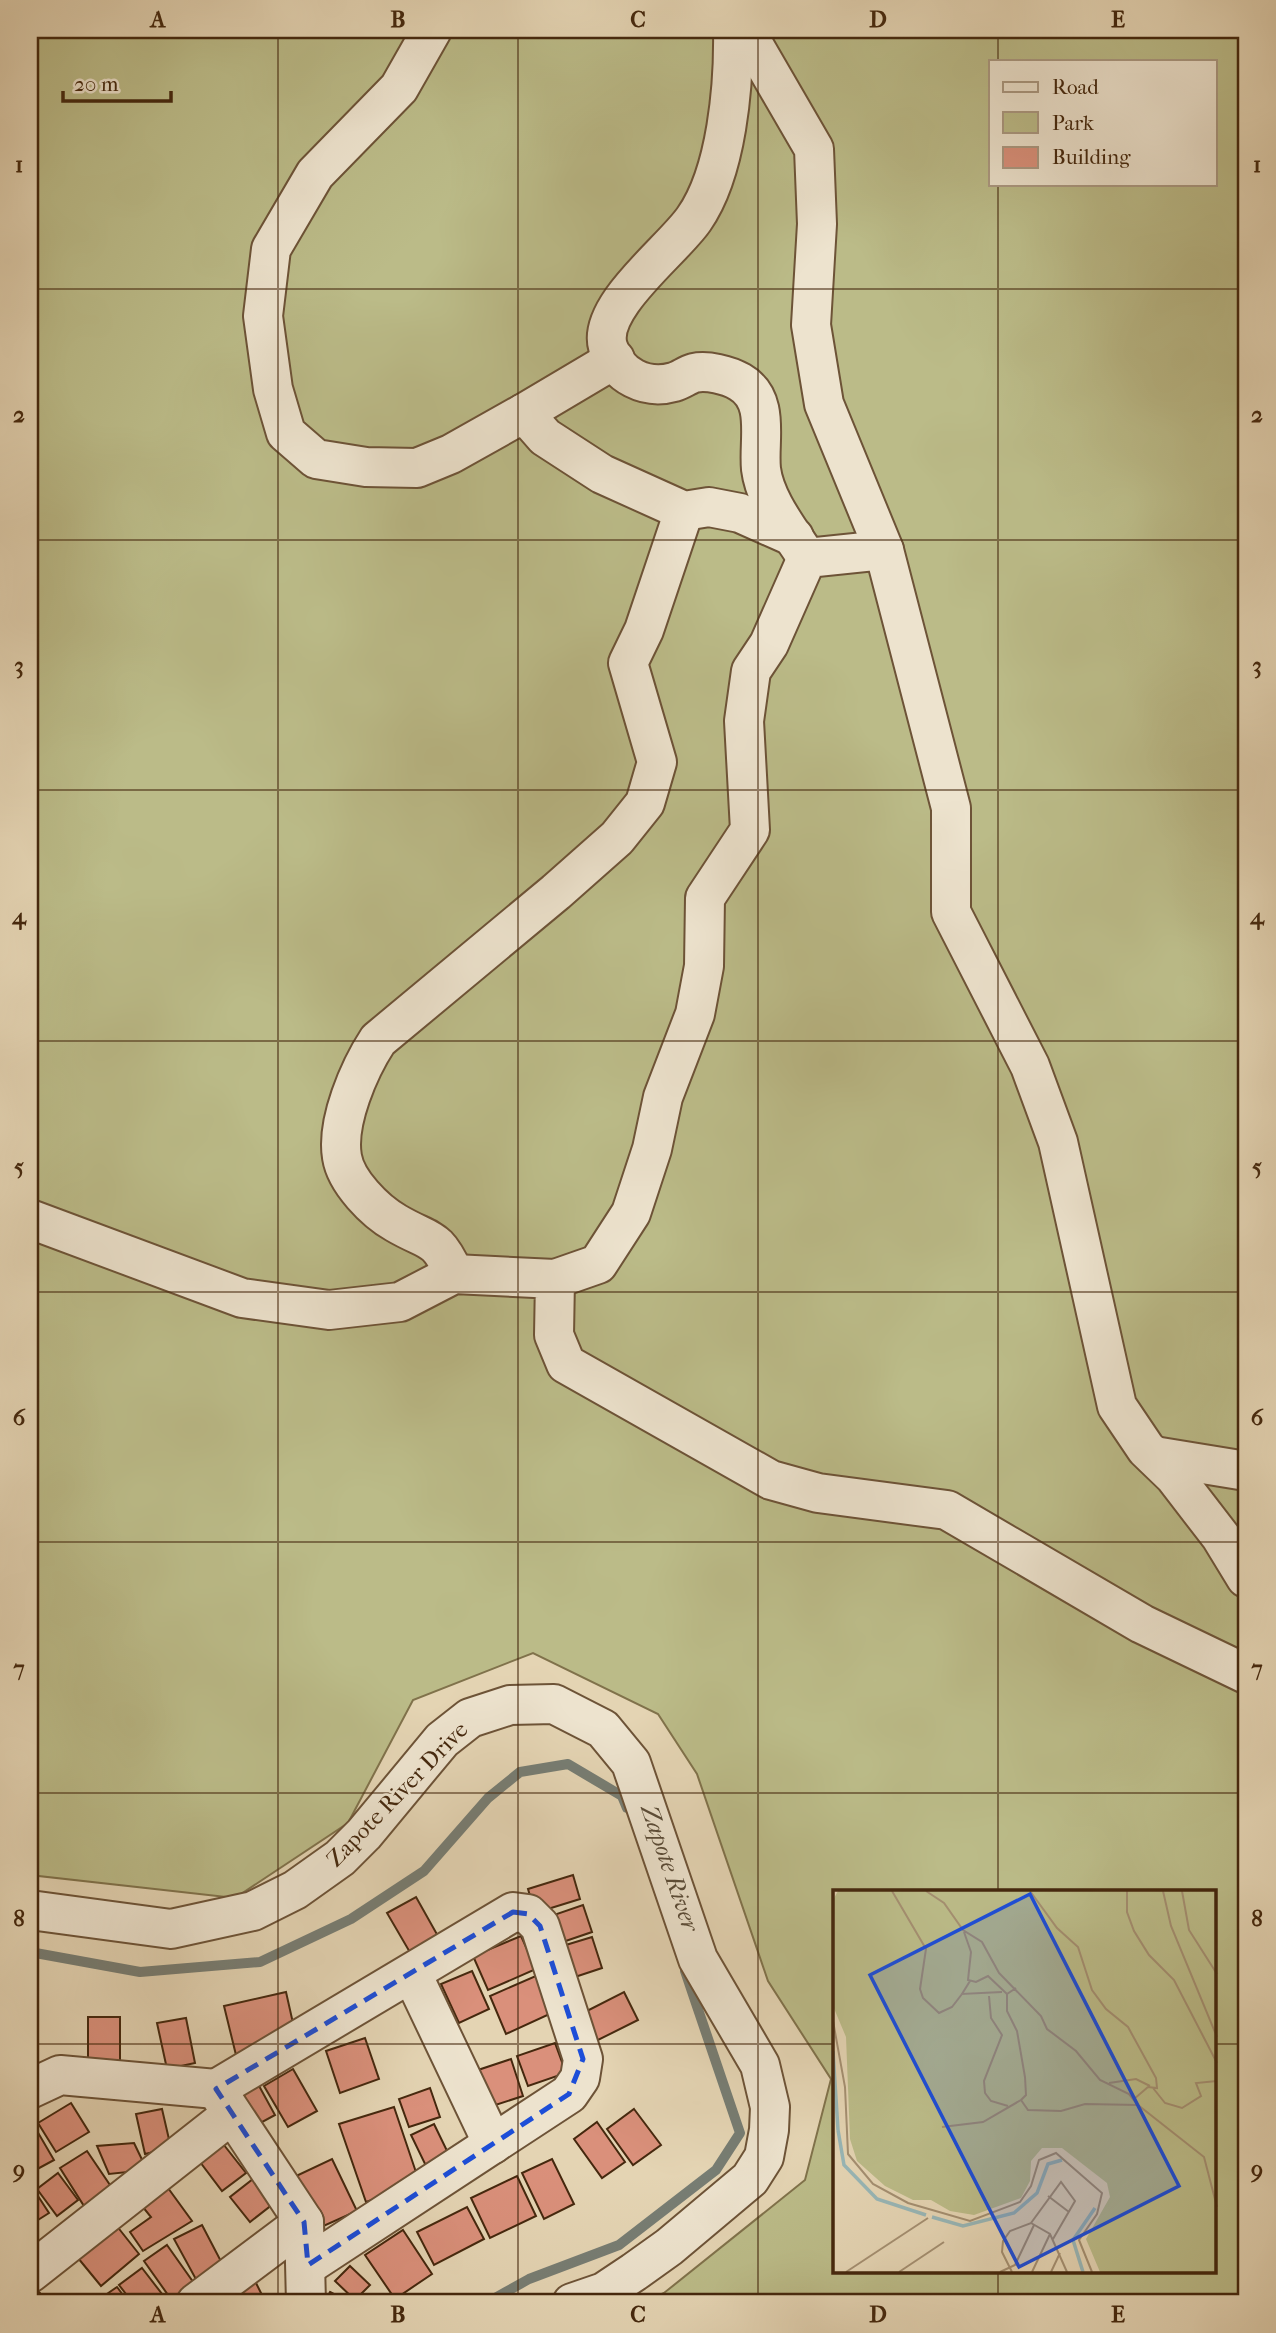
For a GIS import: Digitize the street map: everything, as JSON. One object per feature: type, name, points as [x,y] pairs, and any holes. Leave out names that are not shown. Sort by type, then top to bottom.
[{"type":"street","points":[[432,30],[399,88],[315,174],[271,249],[263,316],[273,389],[286,433],[316,459],[366,467],[417,468],[451,454],[615,359]]},
{"type":"street","points":[[733,30],[734,70],[725,128],[712,178],[695,218],[635,284],[610,319],[607,345],[623,372],[647,386],[674,382],[695,372],[720,374],[741,383],[758,400],[762,428],[761,470],[772,501],[801,547]]},
{"type":"street","points":[[745,30],[814,149],[817,224],[811,325],[824,404],[884,550],[951,808],[951,912],[1035,1079],[1058,1142],[1116,1406],[1153,1456],[1174,1476],[1222,1537],[1246,1578]]},
{"type":"street","points":[[524,413],[545,437],[602,474],[684,511],[709,507],[740,513],[801,547],[884,550]]},
{"type":"street","points":[[454,1274],[443,1250],[422,1234],[395,1222],[357,1189],[341,1158],[345,1119],[360,1068],[378,1040],[617,838],[645,803],[657,762],[628,663],[644,630],[684,511]]},
{"type":"street","points":[[30,1219],[242,1298],[329,1310],[400,1302],[454,1274],[555,1279],[598,1264],[631,1213],[652,1149],[663,1097],[695,1014],[704,966],[705,898],[750,831],[744,721],[751,671],[769,644],[801,547]]},
{"type":"street","points":[[555,1279],[554,1335],[566,1364],[771,1480],[818,1493],[947,1510],[1142,1623],[1246,1674]]},
{"type":"street","points":[[1153,1456],[1246,1471]]},
{"type":"street","name":"Zapote River Drive","points":[[30,1910],[171,1929],[215,1922],[253,1911],[295,1889],[340,1858],[364,1834],[442,1740],[470,1718],[510,1705],[554,1704],[603,1729],[631,1763],[698,1959],[760,2065],[770,2107],[769,2130],[764,2157],[750,2179],[642,2266],[604,2292],[572,2303]]},
{"type":"street","points":[[30,2273],[224,2101],[412,1974],[513,1912],[528,1914],[540,1926],[583,2059],[580,2078],[569,2094],[307,2265]]},
{"type":"street","points":[[412,1974],[493,2144]]},
{"type":"street","points":[[30,2089],[61,2075],[224,2101],[304,2222],[306,2303]]},
{"type":"street","points":[[196,2303],[304,2222]]},
{"type":"highlighted area","points":[[513,1912],[528,1914],[540,1926],[583,2059],[569,2094],[308,2265],[304,2222],[216,2089]]},
{"type":"green space","points":[[30,30],[1246,30],[1246,2303],[640,2303],[664,2293],[805,2180],[831,2079],[768,1981],[697,1774],[658,1714],[533,1653],[413,1700],[348,1823],[235,1898],[30,1875]]},
{"type":"building","points":[[573,1875],[580,1899],[535,1913],[528,1889]]},
{"type":"building","points":[[416,1897],[443,1945],[415,1961],[387,1913]]},
{"type":"building","points":[[583,1905],[592,1932],[554,1945],[545,1918]]},
{"type":"building","points":[[521,1936],[536,1969],[488,1990],[473,1956]]},
{"type":"building","points":[[592,1937],[602,1968],[566,1980],[556,1948]]},
{"type":"building","points":[[472,1971],[489,2009],[459,2023],[441,1984]]},
{"type":"building","points":[[538,1975],[554,2012],[506,2034],[490,1996]]},
{"type":"building","points":[[286,1992],[297,2041],[236,2055],[224,2006]]},
{"type":"building","points":[[624,1992],[638,2020],[594,2042],[579,2015]]},
{"type":"building","points":[[88,2017],[120,2017],[120,2065],[88,2065]]},
{"type":"building","points":[[186,2018],[195,2063],[167,2069],[157,2023]]},
{"type":"building","points":[[365,2038],[379,2079],[340,2093],[326,2051]]},
{"type":"building","points":[[555,2043],[566,2073],[528,2086],[517,2056]]},
{"type":"building","points":[[511,2059],[523,2096],[483,2109],[472,2072]]},
{"type":"building","points":[[293,2069],[317,2111],[288,2127],[264,2086]]},
{"type":"building","points":[[258,2084],[275,2115],[249,2129],[232,2099]]},
{"type":"building","points":[[430,2088],[440,2117],[409,2127],[399,2099]]},
{"type":"building","points":[[71,2103],[89,2132],[56,2152],[38,2123]]},
{"type":"building","points":[[394,2107],[420,2184],[366,2202],[339,2124]]},
{"type":"building","points":[[162,2109],[171,2148],[145,2154],[136,2114]]},
{"type":"building","points":[[634,2109],[661,2145],[633,2165],[607,2129]]},
{"type":"building","points":[[597,2122],[625,2162],[602,2178],[574,2139]]},
{"type":"building","points":[[33,2124],[54,2160],[30,2173],[30,2126]]},
{"type":"building","points":[[434,2124],[450,2157],[427,2168],[411,2135]]},
{"type":"building","points":[[220,2140],[246,2173],[222,2191],[197,2158]]},
{"type":"building","points":[[134,2143],[147,2170],[109,2174],[97,2146]]},
{"type":"building","points":[[87,2151],[112,2188],[84,2206],[60,2168]]},
{"type":"building","points":[[332,2159],[357,2211],[319,2228],[294,2177]]},
{"type":"building","points":[[552,2159],[574,2204],[544,2219],[522,2173]]},
{"type":"building","points":[[58,2173],[78,2200],[57,2216],[37,2189]]},
{"type":"building","points":[[517,2176],[536,2216],[490,2238],[471,2198]]},
{"type":"building","points":[[253,2179],[273,2204],[250,2222],[230,2197]]},
{"type":"building","points":[[168,2188],[192,2221],[143,2251],[130,2232],[151,2217],[142,2206]]},
{"type":"building","points":[[36,2193],[49,2213],[30,2225],[30,2197]]},
{"type":"building","points":[[467,2207],[484,2239],[434,2265],[417,2232]]},
{"type":"building","points":[[116,2225],[139,2254],[101,2286],[78,2258]]},
{"type":"building","points":[[202,2225],[225,2269],[198,2283],[174,2239]]},
{"type":"building","points":[[403,2230],[432,2274],[395,2299],[365,2255]]},
{"type":"building","points":[[167,2245],[196,2286],[173,2302],[144,2261]]},
{"type":"building","points":[[350,2266],[370,2285],[355,2300],[335,2281]]},
{"type":"building","points":[[142,2268],[169,2303],[133,2303],[119,2285]]},
{"type":"building","points":[[254,2279],[266,2303],[227,2303]]},
{"type":"building","points":[[117,2287],[129,2303],[94,2303]]},
{"type":"building","points":[[36,2288],[48,2303],[30,2303],[30,2293]]},
{"type":"building","points":[[330,2292],[351,2303],[324,2303]]},
{"type":"waterway","name":"Zapote River","points":[[30,1952],[140,1972],[260,1962],[351,1919],[424,1871],[488,1798],[520,1772],[568,1764],[622,1796],[627,1808]]},
{"type":"waterway","name":"Zapote River","points":[[486,2303],[529,2279],[619,2245],[716,2170],[740,2133],[685,1971]]}]
